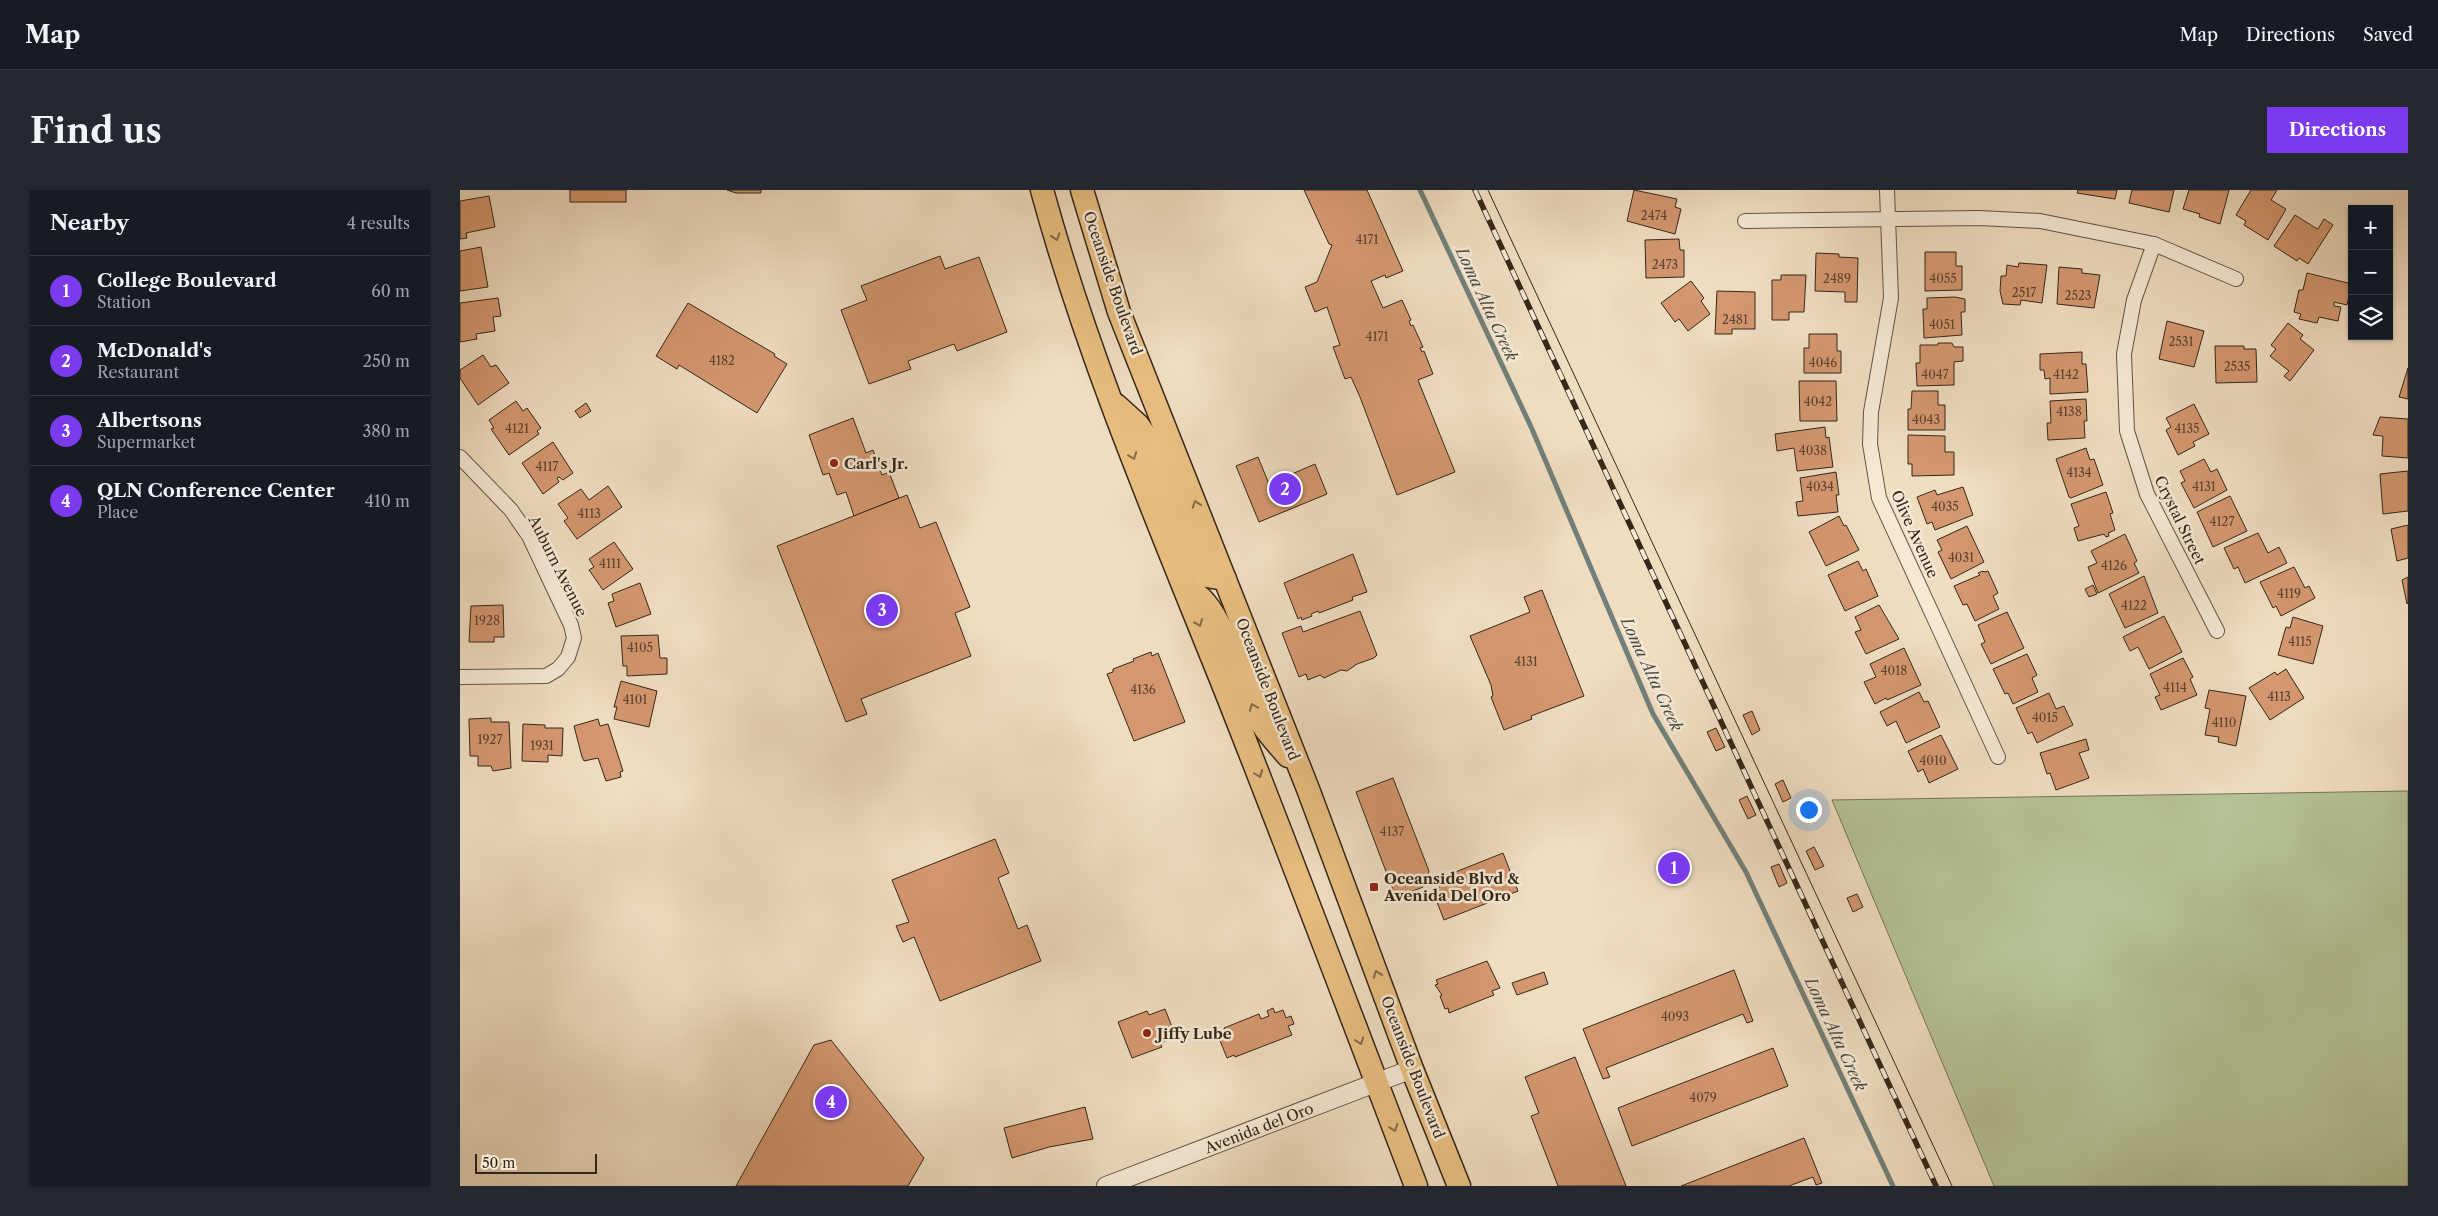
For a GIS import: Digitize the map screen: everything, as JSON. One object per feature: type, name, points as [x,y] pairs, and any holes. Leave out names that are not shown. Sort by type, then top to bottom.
[{"type":"main road","points":[[1042,190],[1086,333],[1263,784],[1416,1186]]},
{"type":"main road","name":"Oceanside Boulevard","points":[[1082,190],[1119,312],[1302,774],[1412,1069],[1459,1186]]},
{"type":"main road","points":[[1113,403],[1138,425],[1147,438],[1200,572],[1206,576],[1226,579]]},
{"type":"main road","points":[[1185,589],[1195,590],[1208,604],[1219,623],[1258,718],[1302,774]]},
{"type":"street","name":"Olive Avenue","points":[[1887,190],[1886,220],[1891,298],[1871,412],[1870,444],[1879,498],[1998,757]]},
{"type":"street","points":[[1745,222],[1979,218],[2040,222],[2154,244],[2236,279]]},
{"type":"street","name":"Crystal Street","points":[[2154,244],[2134,300],[2124,354],[2127,431],[2147,494],[2217,631]]},
{"type":"street","name":"Auburn Avenue","points":[[460,456],[511,510],[529,536],[572,625],[574,638],[568,657],[558,669],[546,676],[460,677]]},
{"type":"street","name":"Avenida del Oro","points":[[1106,1186],[1412,1069]]},
{"type":"green space","points":[[2408,791],[2408,1186],[1994,1186],[1832,800]]},
{"type":"building","points":[[570,190],[626,190],[626,202],[570,202]]},
{"type":"building","points":[[727,190],[761,190],[761,193],[736,193]]},
{"type":"building","points":[[1304,190],[1367,190],[1403,271],[1386,278],[1385,275],[1371,281],[1383,308],[1402,300],[1411,320],[1409,321],[1411,326],[1413,325],[1423,347],[1420,348],[1422,352],[1424,351],[1433,374],[1418,380],[1455,472],[1397,495],[1360,397],[1351,377],[1345,379],[1333,347],[1340,345],[1327,307],[1315,312],[1305,287],[1317,282],[1332,245],[1329,244]]},
{"type":"building","points":[[1634,190],[1677,199],[1675,207],[1681,209],[1675,234],[1627,221]]},
{"type":"building","points":[[2078,190],[2117,190],[2115,199],[2077,193]]},
{"type":"building","points":[[2132,190],[2174,190],[2169,212],[2129,203]]},
{"type":"building","points":[[2189,190],[2229,190],[2220,224],[2199,217],[2200,214],[2183,209]]},
{"type":"building","points":[[2251,190],[2277,190],[2271,200],[2286,209],[2268,240],[2244,225],[2246,221],[2236,215]]},
{"type":"building","points":[[489,196],[495,227],[466,233],[467,238],[460,239],[460,201]]},
{"type":"building","points":[[2295,215],[2318,229],[2324,219],[2333,225],[2308,264],[2299,258],[2297,261],[2274,246]]},
{"type":"building","points":[[1679,239],[1680,250],[1684,250],[1684,277],[1646,278],[1645,240]]},
{"type":"building","points":[[481,247],[488,287],[460,291],[460,251]]},
{"type":"building","points":[[1925,252],[1956,252],[1956,266],[1962,266],[1962,290],[1925,291]]},
{"type":"building","points":[[1816,253],[1839,254],[1839,257],[1858,258],[1857,302],[1845,302],[1845,292],[1815,291]]},
{"type":"building","points":[[940,256],[945,269],[979,257],[1007,332],[957,351],[954,344],[908,361],[911,369],[869,384],[841,310],[867,300],[861,286]]},
{"type":"building","points":[[2019,263],[2047,265],[2042,303],[2021,300],[2020,305],[2003,304],[2000,291],[2001,276],[2006,276],[2007,265],[2018,267]]},
{"type":"building","points":[[2059,267],[2082,269],[2082,273],[2100,275],[2094,308],[2057,304]]},
{"type":"building","points":[[2307,273],[2348,283],[2347,305],[2334,302],[2334,306],[2341,307],[2338,321],[2319,317],[2317,323],[2299,319],[2301,314],[2294,312],[2299,290],[2303,290]]},
{"type":"building","points":[[1781,275],[1806,275],[1804,312],[1789,312],[1789,320],[1772,320],[1772,280],[1781,280]]},
{"type":"building","points":[[1691,281],[1704,298],[1701,301],[1710,314],[1688,331],[1679,319],[1675,322],[1661,303]]},
{"type":"building","points":[[1717,291],[1755,292],[1755,329],[1732,329],[1732,334],[1715,334]]},
{"type":"building","points":[[1955,297],[1965,299],[1965,312],[1961,312],[1962,335],[1924,338],[1923,309],[1927,309],[1927,298]]},
{"type":"building","points":[[498,298],[501,316],[493,317],[495,331],[476,334],[477,339],[460,342],[460,303]]},
{"type":"building","points":[[688,303],[775,354],[774,356],[787,364],[757,413],[679,365],[677,369],[656,356]]},
{"type":"building","points":[[2167,321],[2204,331],[2194,367],[2159,359]]},
{"type":"building","points":[[2288,323],[2303,335],[2300,339],[2314,350],[2290,381],[2284,376],[2289,371],[2270,356],[2276,349],[2271,345]]},
{"type":"building","points":[[1809,334],[1837,334],[1837,351],[1841,351],[1841,373],[1804,373],[1804,348],[1809,348]]},
{"type":"building","points":[[1938,343],[1952,343],[1954,347],[1963,347],[1963,361],[1954,362],[1954,385],[1917,386],[1916,363],[1920,363],[1920,345],[1938,345]]},
{"type":"building","points":[[2215,346],[2244,346],[2244,349],[2256,349],[2257,382],[2216,383]]},
{"type":"building","points":[[2082,352],[2082,364],[2086,364],[2088,392],[2050,394],[2050,378],[2045,379],[2044,370],[2040,370],[2040,354]]},
{"type":"building","points":[[483,355],[491,367],[496,365],[509,383],[478,405],[460,378],[460,370]]},
{"type":"building","points":[[2408,368],[2408,399],[2399,397]]},
{"type":"building","points":[[1799,381],[1836,381],[1837,421],[1800,421]]},
{"type":"building","points":[[1912,391],[1938,391],[1938,405],[1945,405],[1945,430],[1908,430],[1908,409],[1911,409]]},
{"type":"building","points":[[2086,399],[2087,421],[2084,421],[2085,438],[2048,440],[2047,423],[2051,423],[2050,401]]},
{"type":"building","points":[[516,401],[523,411],[527,408],[541,428],[537,431],[539,434],[509,455],[491,429],[494,428],[489,420]]},
{"type":"building","points":[[586,403],[591,411],[580,418],[575,411]]},
{"type":"building","points":[[2194,404],[2209,434],[2193,442],[2195,446],[2178,455],[2166,430],[2171,427],[2166,418]]},
{"type":"building","points":[[2380,417],[2408,419],[2408,458],[2382,456],[2383,436],[2373,435]]},
{"type":"building","points":[[853,418],[866,453],[873,450],[882,475],[889,472],[899,498],[854,516],[846,492],[837,495],[829,473],[823,475],[809,435]]},
{"type":"building","points":[[1825,427],[1826,438],[1829,437],[1833,467],[1797,471],[1794,448],[1777,451],[1775,434]]},
{"type":"building","points":[[1908,435],[1945,436],[1945,452],[1954,452],[1954,475],[1912,476],[1912,464],[1908,464]]},
{"type":"building","points":[[553,442],[573,473],[563,480],[559,477],[557,478],[559,482],[543,494],[522,463]]},
{"type":"building","points":[[2086,448],[2090,460],[2094,459],[2103,485],[2071,498],[2069,497],[2056,459]]},
{"type":"building","points":[[1258,457],[1269,484],[1315,464],[1327,494],[1259,522],[1236,466]]},
{"type":"building","points":[[2204,459],[2211,472],[2217,469],[2227,490],[2194,508],[2181,483],[2185,481],[2180,471]]},
{"type":"building","points":[[2408,471],[2408,511],[2383,514],[2380,474]]},
{"type":"building","points":[[1836,472],[1839,495],[1836,495],[1838,512],[1798,516],[1796,502],[1803,501],[1800,478]]},
{"type":"building","points":[[608,486],[622,507],[577,539],[564,521],[568,518],[558,504],[581,489],[589,500]]},
{"type":"building","points":[[1963,487],[1973,515],[1935,530],[1932,522],[1927,524],[1917,497],[1935,490],[1937,495]]},
{"type":"building","points":[[2106,492],[2113,513],[2110,514],[2115,530],[2108,533],[2109,536],[2106,537],[2104,534],[2078,541],[2074,528],[2079,526],[2071,504]]},
{"type":"building","points":[[907,495],[920,528],[936,522],[970,607],[955,613],[971,656],[861,699],[867,714],[846,722],[777,546]]},
{"type":"building","points":[[2230,496],[2247,531],[2213,547],[2197,512]]},
{"type":"building","points":[[1839,516],[1859,550],[1826,566],[1809,532]]},
{"type":"building","points":[[2408,525],[2408,558],[2397,561],[2391,529]]},
{"type":"building","points":[[1967,526],[1984,562],[1951,579],[1938,552],[1942,550],[1937,540]]},
{"type":"building","points":[[2258,533],[2268,553],[2279,547],[2287,563],[2245,583],[2238,567],[2234,569],[2224,548]]},
{"type":"building","points":[[2125,534],[2137,561],[2134,563],[2139,573],[2098,593],[2088,567],[2097,563],[2091,551]]},
{"type":"building","points":[[614,542],[633,569],[603,590],[589,570],[594,567],[589,559]]},
{"type":"building","points":[[1353,554],[1367,592],[1352,597],[1353,600],[1319,613],[1318,611],[1311,614],[1312,616],[1302,620],[1301,617],[1298,619],[1284,583]]},
{"type":"building","points":[[1858,561],[1863,571],[1866,569],[1878,596],[1845,611],[1828,575]]},
{"type":"building","points":[[2294,567],[2305,588],[2309,586],[2315,598],[2281,616],[2276,606],[2273,608],[2260,582]]},
{"type":"building","points":[[1988,571],[1998,593],[1993,596],[1999,609],[1975,621],[1967,604],[1963,605],[1954,586],[1980,575],[1978,573]]},
{"type":"building","points":[[2144,576],[2158,613],[2125,628],[2109,594]]},
{"type":"building","points":[[2408,577],[2408,603],[2407,604],[2402,580]]},
{"type":"building","points":[[640,583],[651,614],[616,627],[608,603],[614,601],[612,594]]},
{"type":"building","points":[[2093,585],[2097,594],[2089,597],[2085,589]]},
{"type":"building","points":[[1542,590],[1584,696],[1531,716],[1532,719],[1504,730],[1491,697],[1493,696],[1491,685],[1470,636],[1530,612],[1524,597]]},
{"type":"building","points":[[503,605],[504,637],[494,637],[494,642],[469,642],[471,606]]},
{"type":"building","points":[[1879,605],[1899,639],[1866,654],[1855,632],[1861,630],[1855,617]]},
{"type":"building","points":[[1360,611],[1377,655],[1347,671],[1341,670],[1324,678],[1320,675],[1308,680],[1306,674],[1299,677],[1282,633],[1301,626],[1303,632]]},
{"type":"building","points":[[2007,612],[2024,648],[1991,664],[1981,644],[1985,642],[1978,625]]},
{"type":"building","points":[[2164,616],[2182,652],[2149,669],[2138,647],[2130,651],[2123,637]]},
{"type":"building","points":[[2293,617],[2323,626],[2313,664],[2278,655],[2286,627],[2290,628]]},
{"type":"building","points":[[658,635],[660,658],[667,658],[667,674],[627,676],[627,666],[623,666],[621,636]]},
{"type":"building","points":[[1904,648],[1921,685],[1875,704],[1864,682],[1876,677],[1870,664]]},
{"type":"building","points":[[1151,652],[1152,656],[1158,653],[1185,722],[1134,741],[1107,674],[1113,672],[1113,669],[1134,661],[1133,659]]},
{"type":"building","points":[[2027,654],[2037,675],[2032,678],[2038,692],[2013,704],[2008,693],[2005,694],[1993,669]]},
{"type":"building","points":[[2183,658],[2193,677],[2190,679],[2197,695],[2161,710],[2155,697],[2160,695],[2150,674]]},
{"type":"building","points":[[2286,669],[2304,698],[2270,720],[2249,688],[2275,672],[2277,675]]},
{"type":"building","points":[[621,681],[657,691],[649,727],[614,719],[617,707],[614,707]]},
{"type":"building","points":[[2209,690],[2246,696],[2236,746],[2218,742],[2219,737],[2205,735],[2210,709],[2205,708]]},
{"type":"building","points":[[1919,692],[1924,702],[1928,701],[1940,727],[1906,743],[1896,721],[1887,726],[1880,712]]},
{"type":"building","points":[[2049,693],[2056,709],[2064,706],[2073,725],[2037,743],[2032,732],[2028,734],[2016,708]]},
{"type":"building","points":[[1752,711],[1760,730],[1752,735],[1743,715]]},
{"type":"building","points":[[491,718],[491,722],[509,722],[511,768],[493,771],[491,766],[478,766],[478,756],[470,756],[469,719]]},
{"type":"building","points":[[598,719],[600,726],[608,724],[623,771],[620,772],[621,777],[606,781],[598,758],[584,761],[574,726]]},
{"type":"building","points":[[523,724],[545,725],[545,728],[563,728],[562,756],[548,755],[548,762],[522,761]]},
{"type":"building","points":[[1716,728],[1725,747],[1716,751],[1707,732]]},
{"type":"building","points":[[1941,735],[1958,769],[1929,783],[1923,769],[1918,772],[1908,751]]},
{"type":"building","points":[[2086,739],[2089,750],[2079,753],[2089,778],[2056,790],[2050,773],[2047,774],[2040,753]]},
{"type":"building","points":[[1393,778],[1429,871],[1423,887],[1396,898],[1356,792]]},
{"type":"building","points":[[1783,780],[1791,798],[1783,802],[1775,784]]},
{"type":"building","points":[[1747,796],[1756,815],[1748,819],[1739,800]]},
{"type":"building","points":[[995,839],[1009,873],[998,878],[1018,929],[1027,925],[1041,961],[940,1001],[914,937],[903,942],[896,926],[909,922],[892,880]]},
{"type":"building","points":[[1814,847],[1824,866],[1815,870],[1806,851]]},
{"type":"building","points":[[1503,853],[1518,891],[1444,920],[1435,897],[1443,877]]},
{"type":"building","points":[[1675,854],[1684,858],[1677,876],[1668,872]]},
{"type":"building","points":[[1779,864],[1787,883],[1779,887],[1771,867]]},
{"type":"building","points":[[1857,894],[1863,907],[1853,912],[1847,898]]},
{"type":"building","points":[[1487,961],[1500,988],[1492,991],[1494,995],[1449,1013],[1448,1008],[1445,1009],[1440,996],[1442,995],[1435,985],[1438,984],[1436,980]]},
{"type":"building","points":[[1734,970],[1753,1021],[1747,1023],[1743,1014],[1606,1068],[1610,1077],[1603,1079],[1583,1029]]},
{"type":"building","points":[[1544,972],[1548,984],[1517,995],[1512,983]]},
{"type":"building","points":[[1273,1008],[1275,1013],[1283,1010],[1286,1018],[1291,1016],[1294,1024],[1288,1026],[1292,1035],[1235,1057],[1234,1055],[1227,1058],[1219,1038],[1226,1035],[1224,1028],[1259,1014],[1261,1019],[1269,1016],[1267,1011]]},
{"type":"building","points":[[1165,1009],[1176,1037],[1160,1043],[1162,1047],[1132,1058],[1118,1022],[1147,1011],[1149,1015]]},
{"type":"building","points":[[831,1040],[924,1158],[908,1186],[736,1186],[814,1045]]},
{"type":"building","points":[[1773,1048],[1788,1086],[1632,1146],[1618,1108]]},
{"type":"building","points":[[1575,1057],[1626,1186],[1558,1186],[1531,1116],[1539,1113],[1525,1077]]},
{"type":"building","points":[[1085,1107],[1093,1139],[1049,1147],[1012,1158],[1004,1128]]},
{"type":"building","points":[[1804,1138],[1822,1183],[1816,1185],[1813,1177],[1789,1186],[1681,1186]]},
{"type":"waterway","name":"Loma Alta Creek","points":[[1420,190],[1532,429],[1653,714],[1746,872],[1893,1186]]},
{"type":"tram line","points":[[1488,190],[1952,1186]]},
{"type":"railway","points":[[1475,190],[1936,1186]]},
{"type":"place","name":"Carl's Jr.","points":[[834,463]]},
{"type":"place","name":"McDonald's","points":[[1285,489]]},
{"type":"place","name":"Albertsons","points":[[882,610]]},
{"type":"place","name":"College Boulevard","points":[[1674,868]]},
{"type":"place","name":"Oceanside Blvd & Avenida Del Oro","points":[[1374,887]]},
{"type":"place","name":"Jiffy Lube","points":[[1147,1033]]},
{"type":"place","name":"QLN Conference Center","points":[[831,1102]]}]
